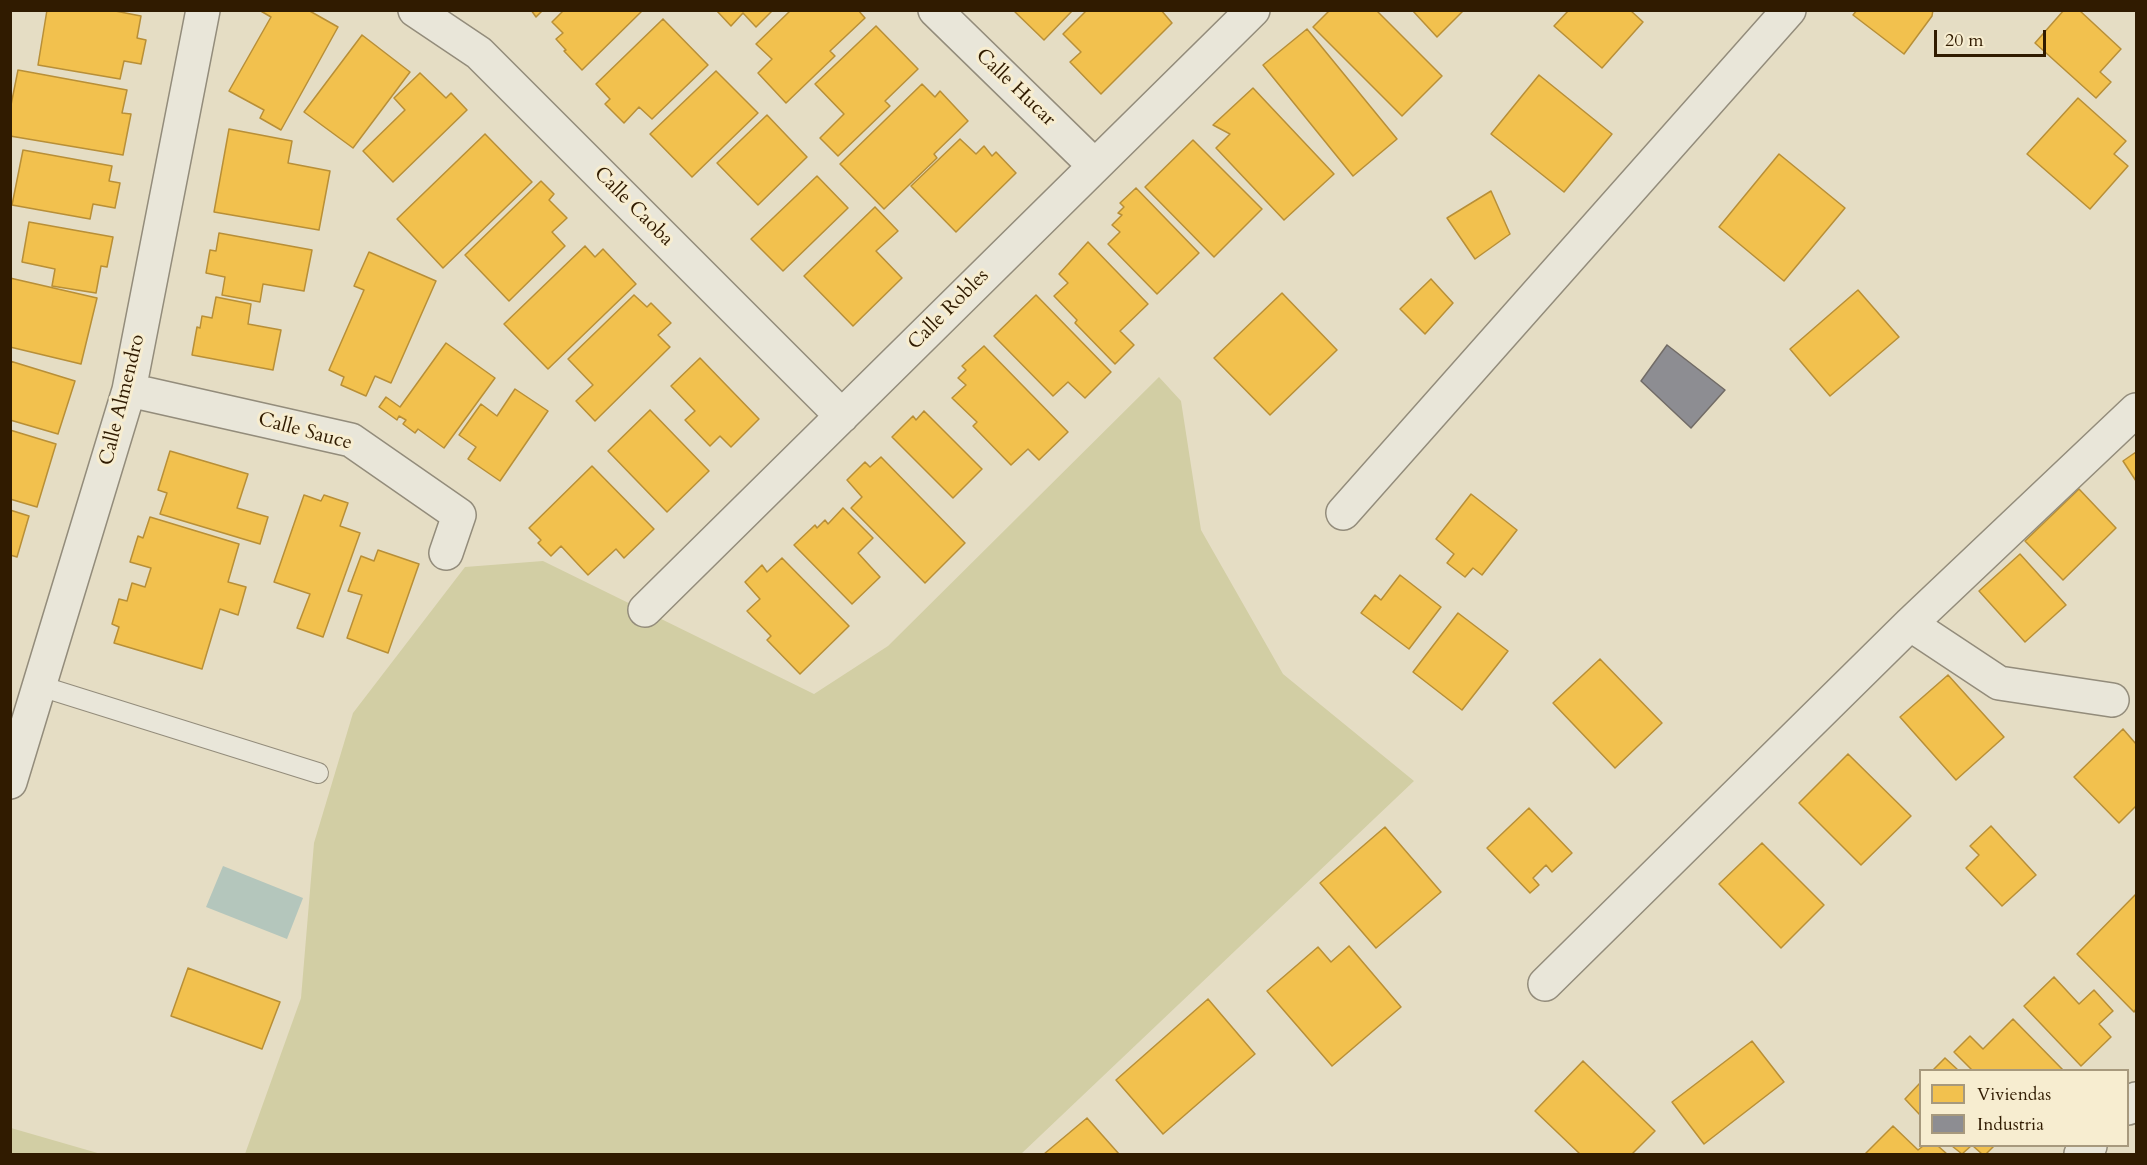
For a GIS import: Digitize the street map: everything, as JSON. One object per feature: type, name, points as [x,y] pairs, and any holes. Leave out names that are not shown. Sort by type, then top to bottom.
[{"type":"street","name":"Calle Almendro","points":[[10,782],[129,390],[202,10]]},
{"type":"street","name":"Calle Caoba","points":[[415,10],[479,53],[842,416]]},
{"type":"street","name":"Calle Hucar","points":[[935,10],[1095,166]]},
{"type":"street","name":"Calle Robles","points":[[645,610],[1253,10]]},
{"type":"street","points":[[1343,513],[1789,10]]},
{"type":"street","name":"Calle Sauce","points":[[129,390],[351,440],[459,515],[446,553]]},
{"type":"street","points":[[1545,984],[1910,624],[2136,410]]},
{"type":"street","points":[[1910,624],[1999,683],[2112,700]]},
{"type":"lane","points":[[40,686],[318,773]]},
{"type":"shaded area","points":[[1159,377],[1181,401],[1201,530],[1283,674],[1414,781],[1021,1154],[245,1154],[301,998],[314,843],[353,713],[465,567],[543,561],[814,694],[888,646]]},
{"type":"shaded area","points":[[223,866],[303,898],[287,939],[206,907]]},
{"type":"shaded area","points":[[11,1128],[101,1154],[11,1154]]},
{"type":"building: Viviendas","points":[[47,10],[110,10],[141,16],[137,38],[146,40],[141,64],[124,61],[120,79],[38,65]]},
{"type":"building: Viviendas","points":[[259,10],[308,10],[338,27],[281,130],[260,118],[264,110],[229,91],[271,17]]},
{"type":"building: Viviendas","points":[[531,10],[543,10],[536,17]]},
{"type":"building: Viviendas","points":[[564,10],[643,10],[582,70],[556,39],[563,33],[552,22]]},
{"type":"building: Viviendas","points":[[716,10],[773,10],[756,27],[743,13],[731,26]]},
{"type":"building: Viviendas","points":[[791,10],[858,10],[865,18],[830,51],[835,56],[786,103],[758,73],[772,59],[756,44]]},
{"type":"building: Viviendas","points":[[1013,10],[1073,10],[1044,40]]},
{"type":"building: Viviendas","points":[[1087,10],[1161,10],[1172,23],[1101,94],[1070,62],[1081,52],[1063,34]]},
{"type":"building: Viviendas","points":[[1330,10],[1376,10],[1442,76],[1402,116],[1313,27]]},
{"type":"building: Viviendas","points":[[1412,10],[1464,10],[1437,37]]},
{"type":"building: Viviendas","points":[[1569,10],[1630,10],[1643,22],[1602,68],[1554,26]]},
{"type":"building: Viviendas","points":[[1857,10],[1933,10],[1932,16],[1904,54],[1853,15]]},
{"type":"building: Viviendas","points":[[2064,10],[2079,10],[2121,49],[2100,72],[2111,82],[2096,98],[2035,43]]},
{"type":"building: Viviendas","points":[[663,19],[708,65],[652,119],[639,107],[624,123],[605,104],[610,99],[596,84]]},
{"type":"building: Viviendas","points":[[876,26],[918,69],[885,101],[890,106],[838,156],[820,138],[844,114],[815,84]]},
{"type":"building: Viviendas","points":[[1307,29],[1397,139],[1353,176],[1263,65]]},
{"type":"building: Viviendas","points":[[362,35],[410,72],[353,148],[304,112]]},
{"type":"building: Viviendas","points":[[18,70],[127,90],[122,113],[131,114],[123,155],[10,136],[10,110]]},
{"type":"building: Viviendas","points":[[716,71],[758,113],[692,177],[650,134]]},
{"type":"building: Viviendas","points":[[420,73],[446,98],[451,93],[467,110],[393,182],[363,151],[405,110],[394,98]]},
{"type":"building: Viviendas","points":[[1539,75],[1612,134],[1564,192],[1491,134]]},
{"type":"building: Viviendas","points":[[922,84],[935,97],[940,91],[968,121],[934,154],[937,158],[884,209],[840,164]]},
{"type":"building: Viviendas","points":[[1253,88],[1334,174],[1284,220],[1216,148],[1230,134],[1213,125]]},
{"type":"building: Viviendas","points":[[2078,98],[2126,141],[2114,154],[2128,166],[2090,209],[2027,154]]},
{"type":"building: Viviendas","points":[[767,115],[807,157],[758,205],[717,163]]},
{"type":"building: Viviendas","points":[[229,129],[292,141],[288,163],[330,171],[319,230],[214,212]]},
{"type":"building: Viviendas","points":[[485,134],[532,182],[443,268],[397,219]]},
{"type":"building: Viviendas","points":[[960,139],[976,154],[984,146],[992,156],[996,152],[1016,173],[956,232],[911,186]]},
{"type":"building: Viviendas","points":[[1193,140],[1262,209],[1214,257],[1145,187]]},
{"type":"building: Viviendas","points":[[23,150],[112,166],[109,181],[120,183],[115,208],[93,204],[90,219],[12,205]]},
{"type":"building: Viviendas","points":[[1779,154],[1845,208],[1784,281],[1719,227]]},
{"type":"building: Viviendas","points":[[817,176],[848,208],[783,271],[751,239]]},
{"type":"building: Viviendas","points":[[541,181],[554,194],[549,200],[567,218],[552,232],[565,246],[509,301],[465,255]]},
{"type":"building: Viviendas","points":[[1136,188],[1199,253],[1157,294],[1108,244],[1120,232],[1112,225],[1122,215],[1118,213],[1124,207],[1120,203]]},
{"type":"building: Viviendas","points":[[1491,191],[1510,234],[1475,259],[1447,218]]},
{"type":"building: Viviendas","points":[[875,207],[898,231],[876,251],[902,278],[853,326],[804,276]]},
{"type":"building: Viviendas","points":[[29,222],[113,237],[107,267],[101,266],[96,293],[52,286],[55,269],[22,262]]},
{"type":"building: Viviendas","points":[[219,233],[312,250],[304,291],[263,284],[260,302],[222,295],[225,277],[206,273],[210,250],[216,251]]},
{"type":"building: Viviendas","points":[[1088,242],[1148,304],[1120,331],[1134,345],[1115,364],[1075,323],[1077,320],[1054,296],[1068,283],[1059,274]]},
{"type":"building: Viviendas","points":[[585,246],[595,257],[603,249],[636,284],[548,369],[504,324]]},
{"type":"building: Viviendas","points":[[369,252],[436,281],[391,383],[375,376],[366,396],[341,385],[344,377],[329,370],[364,290],[354,286]]},
{"type":"building: Viviendas","points":[[10,278],[97,298],[81,364],[10,347]]},
{"type":"building: Viviendas","points":[[1431,279],[1453,303],[1425,334],[1400,309]]},
{"type":"building: Viviendas","points":[[1858,290],[1899,337],[1830,396],[1790,349]]},
{"type":"building: Viviendas","points":[[1282,293],[1337,350],[1270,415],[1214,358]]},
{"type":"building: Viviendas","points":[[634,295],[647,307],[651,303],[671,323],[658,335],[670,347],[595,421],[576,401],[593,385],[568,359]]},
{"type":"building: Viviendas","points":[[1036,295],[1111,372],[1085,398],[1068,382],[1053,396],[994,336]]},
{"type":"building: Viviendas","points":[[216,297],[251,304],[248,324],[281,330],[273,370],[192,355],[197,327],[200,328],[202,316],[212,318]]},
{"type":"building: Viviendas","points":[[446,343],[495,378],[444,448],[418,429],[415,433],[403,424],[406,420],[399,416],[397,420],[379,407],[386,397],[400,407]]},
{"type":"building: Viviendas","points":[[984,346],[1068,432],[1039,460],[1028,449],[1011,465],[973,426],[977,422],[952,398],[966,385],[958,378],[966,370],[962,366]]},
{"type":"building: Viviendas","points":[[700,358],[759,419],[731,447],[720,436],[710,446],[685,420],[695,411],[671,386]]},
{"type":"building: Viviendas","points":[[10,361],[75,381],[58,434],[10,420]]},
{"type":"building: Viviendas","points":[[515,389],[548,411],[500,481],[468,459],[476,447],[459,435],[481,404],[497,416]]},
{"type":"building: Viviendas","points":[[650,410],[709,471],[667,512],[608,451]]},
{"type":"building: Viviendas","points":[[924,411],[982,469],[953,498],[892,437],[913,416],[916,420]]},
{"type":"building: Viviendas","points":[[10,430],[56,444],[37,507],[10,499]]},
{"type":"building: Viviendas","points":[[170,451],[248,474],[237,508],[268,517],[260,544],[160,514],[167,493],[158,490]]},
{"type":"building: Viviendas","points":[[2136,452],[2136,481],[2123,461]]},
{"type":"building: Viviendas","points":[[881,457],[965,543],[925,583],[851,508],[862,497],[847,480],[865,462],[870,467]]},
{"type":"building: Viviendas","points":[[592,466],[654,529],[624,558],[616,549],[588,575],[561,546],[551,556],[538,543],[541,540],[529,528]]},
{"type":"building: Viviendas","points":[[2079,489],[2116,528],[2063,580],[2025,541]]},
{"type":"building: Viviendas","points":[[1471,494],[1517,530],[1482,575],[1473,568],[1465,577],[1447,563],[1454,554],[1436,539]]},
{"type":"building: Viviendas","points":[[304,495],[321,501],[324,495],[348,503],[340,526],[360,533],[323,637],[297,628],[310,594],[274,582]]},
{"type":"building: Viviendas","points":[[843,508],[873,538],[858,553],[880,577],[852,604],[794,545],[815,525],[817,528],[825,520],[828,524]]},
{"type":"building: Viviendas","points":[[10,510],[29,516],[17,557],[10,555]]},
{"type":"building: Viviendas","points":[[150,517],[239,544],[228,582],[246,587],[238,615],[220,609],[202,669],[114,643],[119,627],[112,624],[119,599],[127,601],[132,583],[145,587],[151,568],[130,562],[138,536],[143,538]]},
{"type":"building: Viviendas","points":[[378,550],[419,564],[388,653],[347,638],[362,595],[348,591],[361,556],[374,561]]},
{"type":"building: Viviendas","points":[[2020,554],[2066,605],[2025,642],[1979,591]]},
{"type":"building: Viviendas","points":[[782,558],[849,626],[800,674],[767,640],[771,636],[747,611],[760,599],[745,582],[762,565],[767,572]]},
{"type":"building: Viviendas","points":[[1400,575],[1441,607],[1409,649],[1361,613],[1375,595],[1381,600]]},
{"type":"building: Viviendas","points":[[1458,613],[1508,651],[1462,710],[1413,672]]},
{"type":"building: Viviendas","points":[[1600,659],[1662,723],[1615,768],[1553,703]]},
{"type":"building: Viviendas","points":[[1948,675],[2004,737],[1956,780],[1900,717]]},
{"type":"building: Viviendas","points":[[2123,729],[2136,744],[2136,806],[2119,823],[2074,777]]},
{"type":"building: Viviendas","points":[[1848,754],[1911,816],[1861,865],[1799,803]]},
{"type":"building: Viviendas","points":[[1529,808],[1572,853],[1552,872],[1546,865],[1533,878],[1539,885],[1530,893],[1487,848]]},
{"type":"building: Viviendas","points":[[1991,826],[2036,875],[2002,906],[1966,868],[1979,855],[1970,846]]},
{"type":"building: Viviendas","points":[[1385,827],[1441,892],[1376,948],[1320,883]]},
{"type":"building: Viviendas","points":[[1762,843],[1824,905],[1781,948],[1719,884]]},
{"type":"building: Viviendas","points":[[2136,894],[2136,1009],[2134,1012],[2077,954]]},
{"type":"building: Viviendas","points":[[1349,946],[1401,1007],[1332,1066],[1267,991],[1318,947],[1331,962]]},
{"type":"building: Viviendas","points":[[188,968],[280,1002],[262,1049],[171,1016]]},
{"type":"building: Viviendas","points":[[2054,977],[2079,1004],[2094,990],[2113,1011],[2099,1024],[2111,1037],[2081,1066],[2024,1006]]},
{"type":"building: Viviendas","points":[[1208,999],[1255,1054],[1163,1134],[1116,1080]]},
{"type":"building: Viviendas","points":[[2013,1019],[2062,1069],[1971,1069],[1954,1052],[1970,1036],[1983,1049]]},
{"type":"building: Viviendas","points":[[1752,1041],[1784,1082],[1704,1144],[1672,1102]]},
{"type":"building: Viviendas","points":[[1945,1058],[1957,1069],[1934,1069]]},
{"type":"building: Viviendas","points":[[1583,1061],[1655,1131],[1632,1154],[1580,1154],[1535,1111]]},
{"type":"building: Viviendas","points":[[1919,1084],[1919,1114],[1905,1099]]},
{"type":"building: Viviendas","points":[[1087,1118],[1119,1154],[1044,1154]]},
{"type":"building: Viviendas","points":[[1893,1126],[1918,1150],[1922,1147],[1939,1147],[1947,1154],[1865,1154]]},
{"type":"building: Viviendas","points":[[1953,1147],[1970,1147],[1962,1154]]},
{"type":"building: Viviendas","points":[[1974,1147],[1993,1147],[1986,1154],[1982,1154]]},
{"type":"building: Industria","points":[[1667,345],[1725,390],[1691,428],[1641,381]]}]
